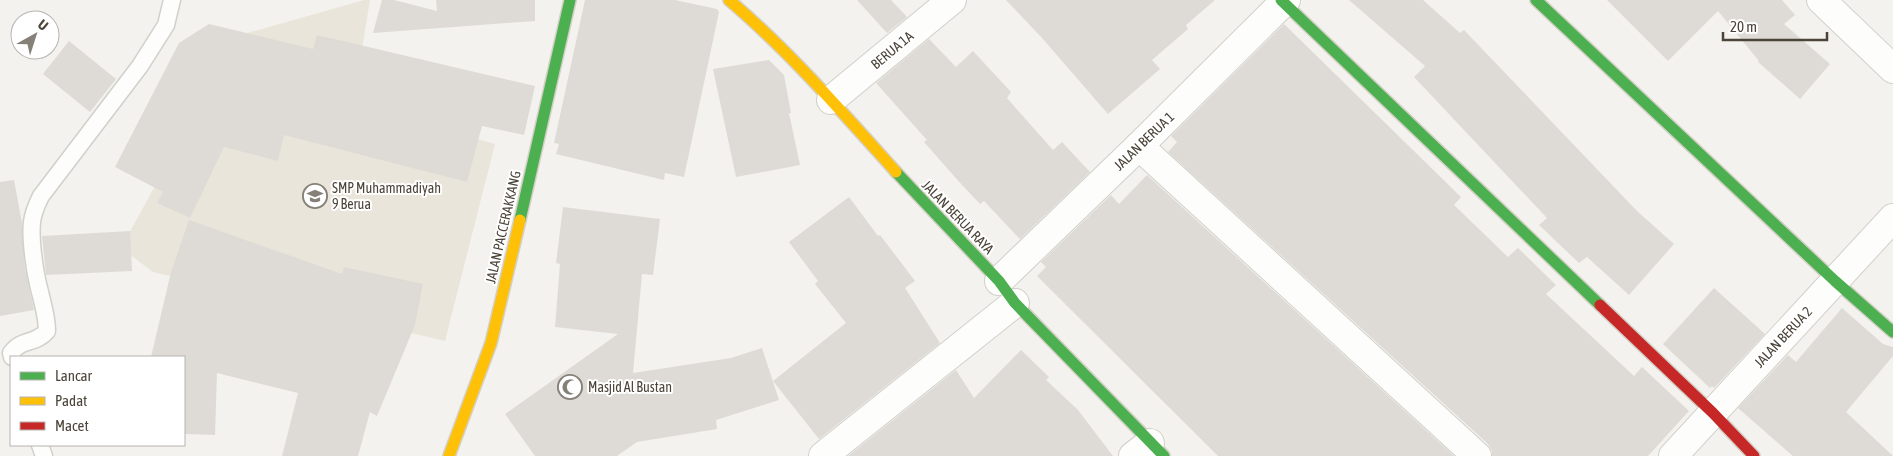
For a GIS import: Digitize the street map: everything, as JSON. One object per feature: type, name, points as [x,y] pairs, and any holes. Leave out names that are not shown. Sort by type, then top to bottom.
[{"type":"street","name":"JALAN PACCERAKKANG","points":[[449,456],[491,342],[570,0]]},
{"type":"street","name":"JALAN BERUA RAYA","points":[[729,0],[750,17],[831,100],[924,204],[999,281],[1015,303],[1149,452]]},
{"type":"street","name":"BERUA 1A","points":[[831,100],[952,0]]},
{"type":"street","points":[[1536,0],[1835,281],[1893,332]]},
{"type":"street","points":[[1820,0],[1893,69]]},
{"type":"street","points":[[1284,1],[1713,413],[1754,456]]},
{"type":"street","name":"JALAN BERUA 1","points":[[999,281],[1139,146],[1284,1]]},
{"type":"street","points":[[1139,146],[1477,456]]},
{"type":"street","name":"JALAN BERUA 2","points":[[1673,456],[1893,218]]},
{"type":"street","points":[[823,456],[1015,303]]},
{"type":"lane","points":[[12,356],[11,353],[16,346],[38,339],[47,330],[31,232],[35,208],[41,196],[140,66],[166,25],[172,0]]},
{"type":"shaded area","name":"SMP Muhammadiyah 9 Berua","points":[[364,0],[370,0],[353,104],[495,144],[445,341],[153,272],[121,248],[237,36]]},
{"type":"building","points":[[382,0],[394,0],[437,11],[436,0],[535,0],[535,21],[373,33]]},
{"type":"building","points":[[585,0],[675,0],[717,9],[719,12],[684,177],[665,173],[664,180],[556,154],[559,144],[554,143]]},
{"type":"building","points":[[857,0],[891,0],[907,17],[887,33]]},
{"type":"building","points":[[1006,0],[1215,0],[1186,25],[1188,29],[1152,60],[1160,69],[1108,114]]},
{"type":"building","points":[[1349,0],[1423,0],[1460,33],[1464,30],[1637,211],[1674,244],[1629,295],[1587,257],[1579,263],[1539,225],[1547,218],[1414,77],[1425,66]]},
{"type":"building","points":[[1607,0],[1782,0],[1795,15],[1784,24],[1830,64],[1800,99],[1758,62],[1718,11],[1668,61]]},
{"type":"building","points":[[209,24],[313,49],[317,35],[535,86],[524,135],[482,126],[467,182],[284,135],[278,161],[224,147],[190,218],[157,203],[163,192],[115,167],[179,43]]},
{"type":"building","points":[[1284,24],[1461,197],[1454,205],[1508,257],[1518,248],[1556,285],[1546,294],[1634,376],[1642,367],[1689,411],[1648,456],[1492,456],[1492,451],[1488,444],[1168,152],[1177,142],[1171,136]]},
{"type":"building","points":[[929,39],[956,67],[973,51],[1011,92],[1007,98],[1053,150],[1062,142],[1090,172],[1020,239],[984,201],[980,204],[962,185],[924,142],[927,140],[876,83]]},
{"type":"building","points":[[69,41],[116,79],[90,112],[43,74],[54,60],[60,60],[60,52]]},
{"type":"building","points":[[769,60],[784,75],[791,113],[789,113],[800,165],[736,177],[713,69]]},
{"type":"building","points":[[1147,175],[1454,456],[1218,456],[1037,276],[1046,267],[1041,262],[1111,195],[1119,204]]},
{"type":"building","points":[[14,180],[22,223],[25,268],[34,310],[0,316],[0,182]]},
{"type":"building","points":[[849,197],[915,281],[905,288],[940,343],[819,439],[773,381],[846,323],[815,284],[818,281],[789,242]]},
{"type":"building","points":[[563,207],[660,219],[653,275],[642,274],[633,373],[731,358],[762,348],[779,400],[716,420],[717,429],[637,442],[617,456],[535,456],[505,414],[618,334],[555,327],[560,264],[556,263]]},
{"type":"building","points":[[189,220],[342,274],[344,267],[423,284],[415,325],[377,416],[370,412],[358,456],[282,456],[298,393],[217,373],[215,435],[185,434],[185,356],[151,356],[171,272]]},
{"type":"building","points":[[130,231],[132,271],[46,275],[42,236]]},
{"type":"building","points":[[1714,288],[1765,334],[1714,388],[1712,386],[1710,388],[1663,344]]},
{"type":"building","points":[[1842,308],[1883,344],[1893,347],[1893,356],[1846,412],[1893,456],[1793,456],[1738,408],[1788,355],[1796,362]]},
{"type":"building","points":[[1021,350],[1049,377],[1046,380],[1078,410],[1113,456],[848,456],[956,370],[974,398]]},
{"type":"traffic: fast","points":[[520,220],[570,0]]},
{"type":"traffic: fast","points":[[1281,0],[1600,305]]},
{"type":"traffic: fast","points":[[1536,0],[1835,281],[1893,332]]},
{"type":"traffic: fast","points":[[896,172],[999,281],[1015,303],[1164,456]]},
{"type":"traffic: slow","points":[[729,0],[795,62],[896,172]]},
{"type":"traffic: slow","points":[[449,456],[491,343],[520,220]]},
{"type":"traffic: jam","points":[[1600,305],[1713,413],[1754,456]]},
{"type":"place","name":"SMP Muhammadiyah 9 Berua","points":[[315,196]]},
{"type":"place","name":"Masjid Al Bustan","points":[[570,387]]}]
